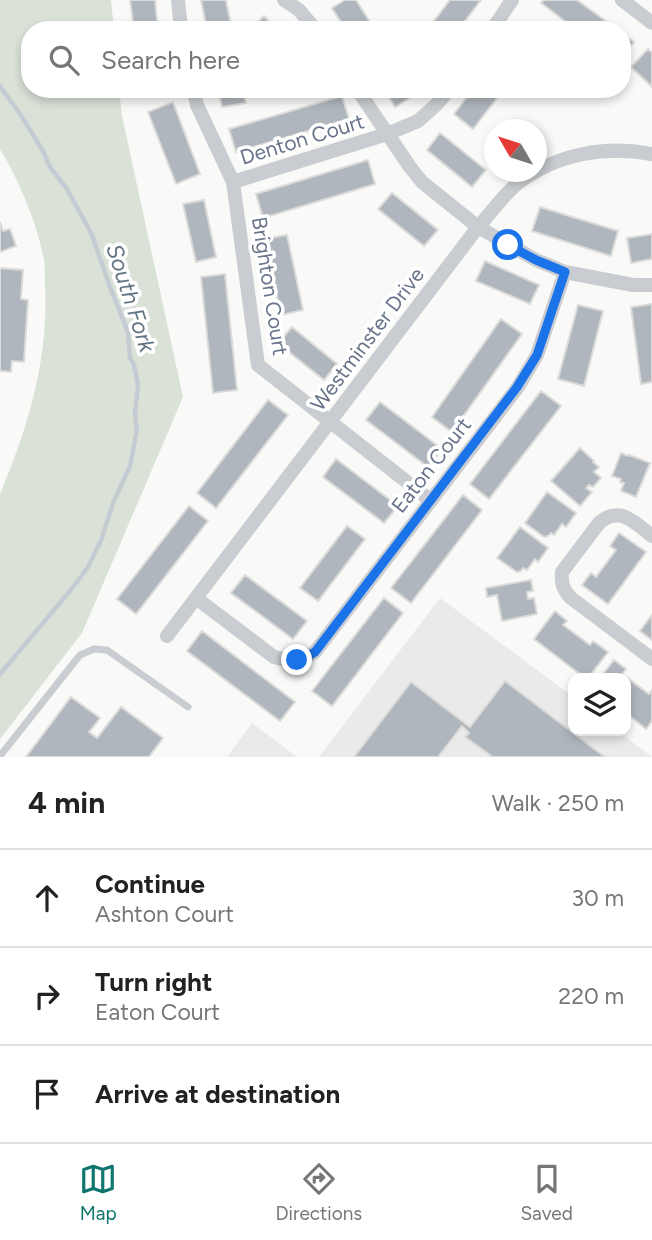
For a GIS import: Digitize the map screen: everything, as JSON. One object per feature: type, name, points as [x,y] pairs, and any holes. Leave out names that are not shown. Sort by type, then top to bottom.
[{"type":"street","points":[[178,0],[180,21]]},
{"type":"street","points":[[284,0],[299,10],[308,21]]},
{"type":"street","points":[[498,21],[512,0]]},
{"type":"street","points":[[622,0],[652,23]]},
{"type":"street","name":"Brighton Court","points":[[195,98],[233,182],[258,365],[430,500]]},
{"type":"street","points":[[363,98],[422,182],[478,227],[536,260],[565,272],[633,285],[652,285]]},
{"type":"street","name":"Denton Court","points":[[233,182],[387,134],[418,121],[442,98]]},
{"type":"street","name":"Westminster Drive","points":[[167,636],[478,227],[517,184],[559,160],[598,151],[636,151],[652,154]]},
{"type":"street","name":"Eaton Court","points":[[196,598],[274,657],[297,660],[315,652],[517,387],[537,355],[565,272]]},
{"type":"street","points":[[652,536],[621,515],[606,518],[599,523],[562,572],[561,580],[565,592],[571,598],[652,659]]},
{"type":"lane","points":[[0,756],[80,655],[94,649],[107,650],[188,707]]},
{"type":"shaded area","points":[[0,0],[111,0],[113,21],[21,21],[21,98],[120,98],[183,397],[82,633],[0,739],[0,494],[28,418],[40,366],[44,339],[45,265],[37,230],[0,149]]},
{"type":"shaded area","points":[[440,598],[568,693],[568,736],[625,736],[652,757],[319,757]]},
{"type":"shaded area","points":[[252,723],[297,757],[227,757]]},
{"type":"building","points":[[130,0],[155,0],[157,21],[133,21]]},
{"type":"building","points":[[201,0],[226,0],[230,21],[205,21]]},
{"type":"building","points":[[345,0],[356,0],[369,21],[340,21],[332,8]]},
{"type":"building","points":[[450,0],[481,0],[465,21],[434,21]]},
{"type":"building","points":[[544,0],[577,0],[606,21],[565,21],[541,3]]},
{"type":"building","points":[[648,49],[652,53],[652,87],[631,67]]},
{"type":"building","points":[[220,98],[245,98],[246,103],[222,107]]},
{"type":"building","points":[[335,98],[343,98],[349,119],[236,152],[229,129]]},
{"type":"building","points":[[390,98],[410,98],[395,107]]},
{"type":"building","points":[[466,98],[497,98],[473,129],[454,114]]},
{"type":"building","points":[[173,102],[200,174],[176,184],[148,112]]},
{"type":"building","points":[[440,133],[484,168],[484,172],[472,187],[427,150]]},
{"type":"building","points":[[368,160],[375,184],[263,218],[256,194]]},
{"type":"building","points":[[392,193],[438,230],[424,246],[378,209]]},
{"type":"building","points":[[204,200],[216,257],[196,262],[183,204]]},
{"type":"building","points":[[540,207],[618,231],[611,256],[532,231]]},
{"type":"building","points":[[0,222],[3,231],[10,229],[16,246],[0,252]]},
{"type":"building","points":[[652,234],[652,259],[631,263],[627,238]]},
{"type":"building","points":[[287,235],[303,310],[281,315],[265,239]]},
{"type":"building","points":[[485,261],[539,285],[530,304],[476,281]]},
{"type":"building","points":[[0,268],[23,270],[21,299],[28,300],[24,362],[12,361],[11,372],[0,371]]},
{"type":"building","points":[[225,274],[237,390],[213,393],[201,277]]},
{"type":"building","points":[[652,304],[652,382],[641,384],[631,307]]},
{"type":"building","points":[[578,305],[603,311],[584,386],[558,379]]},
{"type":"building","points":[[501,319],[522,334],[452,432],[432,417]]},
{"type":"building","points":[[292,327],[337,364],[324,380],[278,343]]},
{"type":"building","points":[[541,391],[561,406],[489,499],[470,484]]},
{"type":"building","points":[[268,400],[288,415],[216,508],[197,493]]},
{"type":"building","points":[[380,402],[442,449],[428,467],[366,420]]},
{"type":"building","points":[[580,448],[599,467],[594,472],[601,478],[593,487],[589,485],[586,488],[592,492],[580,506],[551,481]]},
{"type":"building","points":[[621,453],[650,463],[636,497],[621,491],[624,483],[612,476]]},
{"type":"building","points":[[336,459],[398,506],[384,523],[323,477]]},
{"type":"building","points":[[547,492],[576,513],[566,527],[562,524],[554,535],[551,533],[544,537],[525,523]]},
{"type":"building","points":[[463,495],[482,510],[411,603],[391,588]]},
{"type":"building","points":[[189,506],[208,521],[136,614],[117,599]]},
{"type":"building","points":[[347,526],[365,539],[318,601],[300,588]]},
{"type":"building","points":[[520,527],[548,548],[538,562],[535,559],[527,570],[523,568],[517,572],[497,558]]},
{"type":"building","points":[[619,533],[646,552],[608,604],[582,585],[591,573],[596,577],[616,550],[610,546]]},
{"type":"building","points":[[245,575],[307,621],[293,639],[231,593]]},
{"type":"building","points":[[531,580],[533,591],[527,592],[528,599],[534,598],[537,614],[502,621],[497,595],[487,597],[486,588]]},
{"type":"building","points":[[384,598],[403,613],[332,706],[312,691]]},
{"type":"building","points":[[555,611],[567,621],[563,625],[590,645],[593,641],[608,652],[592,673],[578,673],[534,639]]},
{"type":"building","points":[[652,615],[652,640],[640,631]]},
{"type":"building","points":[[202,631],[295,702],[280,721],[187,651]]},
{"type":"building","points":[[614,660],[626,669],[623,673],[604,673]]},
{"type":"building","points":[[505,681],[568,729],[568,736],[577,736],[605,757],[493,757],[465,737],[469,733],[462,726],[438,757],[354,757],[411,682],[470,727]]},
{"type":"building","points":[[631,681],[649,694],[652,690],[652,721],[646,729],[631,717]]},
{"type":"building","points":[[71,697],[100,718],[89,732],[97,738],[121,707],[163,738],[149,757],[26,757]]},
{"type":"waterway","name":"South Fork","points":[[0,86],[43,151],[50,167],[67,189],[92,235],[128,332],[130,358],[138,385],[135,414],[137,430],[130,466],[113,503],[102,538],[88,567],[0,674]]},
{"type":"route","points":[[297,660],[315,652],[517,387],[537,355],[565,272],[508,245]]}]
